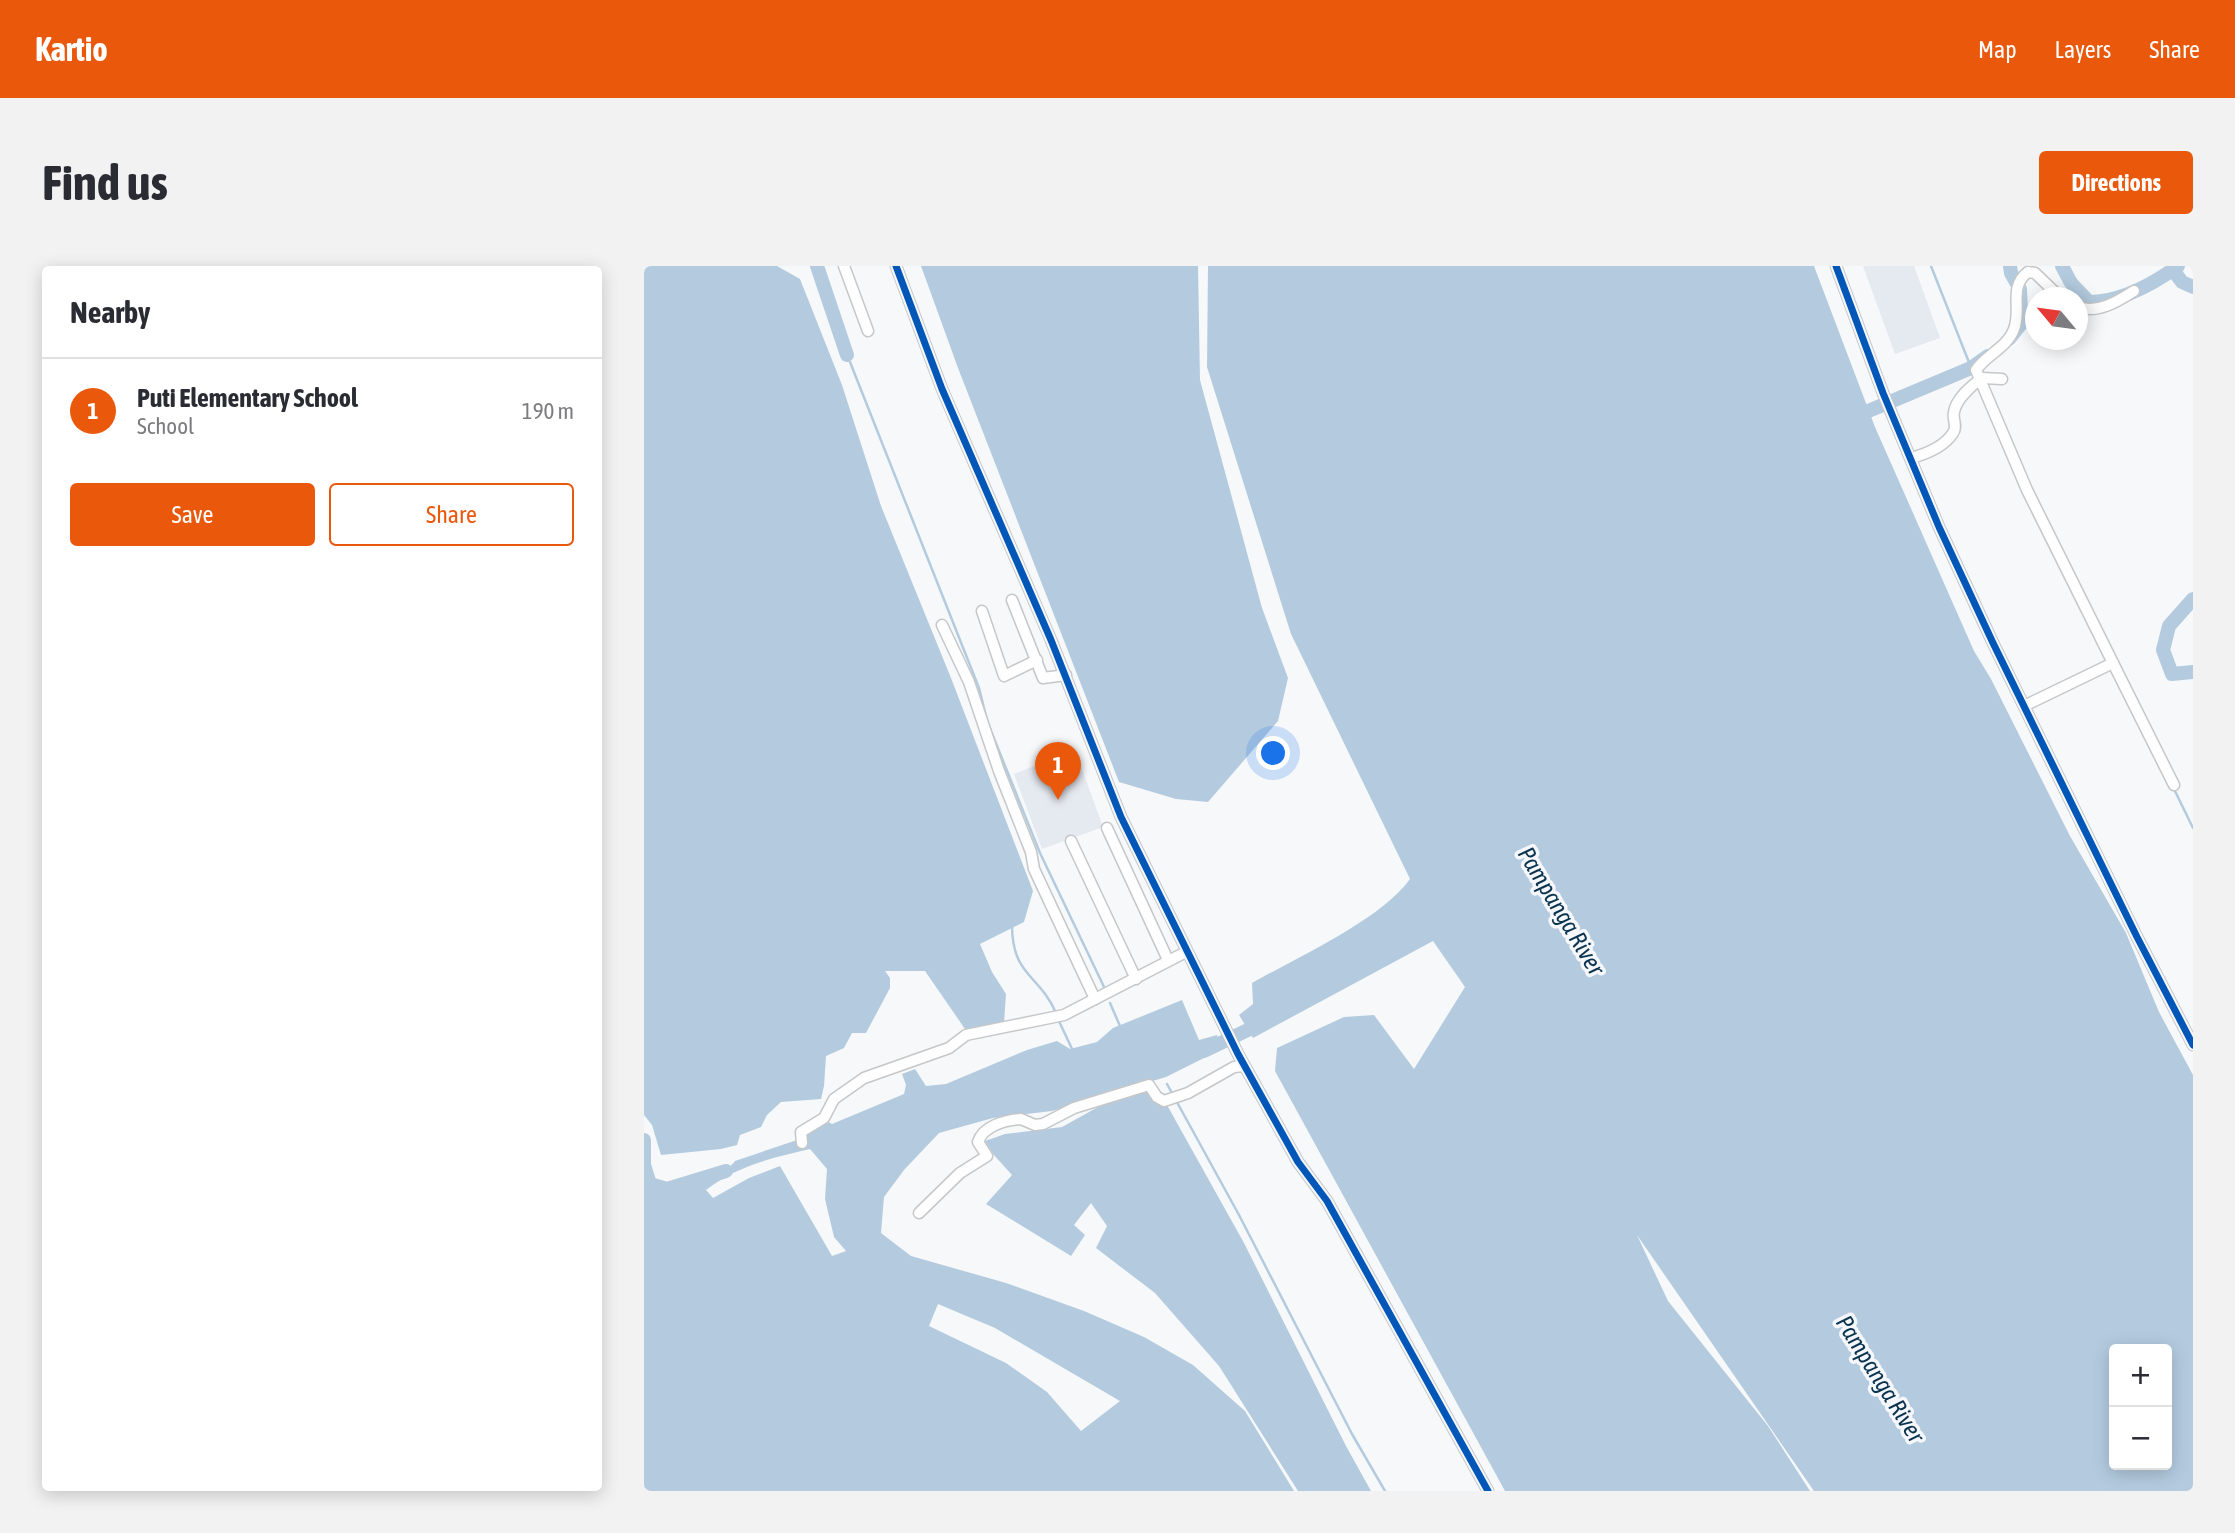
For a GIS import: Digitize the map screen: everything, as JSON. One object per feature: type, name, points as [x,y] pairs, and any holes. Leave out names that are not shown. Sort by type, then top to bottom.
[{"type":"street","points":[[844,266],[868,331]]},
{"type":"street","points":[[896,266],[942,390],[1066,675],[1121,817],[1186,952],[1244,1066],[1298,1162],[1327,1201],[1488,1491]]},
{"type":"street","points":[[1836,266],[1883,393],[1939,527],[2137,937],[2193,1045]]},
{"type":"street","points":[[2050,287],[2035,273],[2025,274],[2016,290],[2014,330],[2009,338],[1976,368],[1976,382],[2109,666],[2174,785]]},
{"type":"street","points":[[2088,310],[2134,292]]},
{"type":"street","points":[[1911,458],[1930,452],[1951,437],[1955,429],[1955,408],[1976,382],[2002,379]]},
{"type":"street","points":[[1012,600],[1043,678],[1066,675]]},
{"type":"street","points":[[982,611],[1004,676],[1037,660]]},
{"type":"street","points":[[942,625],[969,682],[1031,852],[1034,869],[1095,999]]},
{"type":"street","points":[[2024,706],[2109,666]]},
{"type":"street","points":[[1107,828],[1168,960]]},
{"type":"street","points":[[1071,841],[1136,979]]},
{"type":"street","points":[[801,1140],[802,1132],[827,1115],[834,1099],[864,1078],[949,1048],[966,1035],[1065,1015],[1186,952]]},
{"type":"street","points":[[919,1213],[960,1173],[987,1156],[978,1142],[988,1128],[1021,1119],[1035,1125],[1043,1124],[1074,1108],[1149,1085],[1157,1097],[1164,1101],[1234,1067],[1244,1066]]},
{"type":"shaded area","points":[[1863,266],[1914,266],[1940,338],[1895,354]]},
{"type":"shaded area","points":[[1075,750],[1103,827],[1042,849],[1014,774]]},
{"type":"water","points":[[644,266],[777,266],[800,279],[842,385],[881,506],[1033,891],[1024,922],[980,944],[992,972],[1006,994],[1004,1023],[965,1029],[925,971],[885,971],[890,978],[890,988],[866,1033],[852,1033],[844,1048],[826,1056],[821,1099],[781,1102],[767,1115],[761,1127],[740,1135],[737,1145],[661,1155],[652,1125],[644,1115]]},
{"type":"water","points":[[921,266],[1198,266],[1200,380],[1262,608],[1288,678],[1278,721],[1208,802],[1176,799],[1119,782]]},
{"type":"water","name":"Pampanga River","points":[[1208,266],[1814,266],[1875,427],[1974,651],[1991,679],[2070,836],[2126,933],[2159,1012],[2193,1075],[2193,1491],[1814,1491],[1637,1235],[1668,1301],[1768,1426],[1810,1491],[1505,1491],[1275,1071],[1277,1048],[1344,1017],[1374,1015],[1414,1069],[1465,987],[1433,941],[1253,1038],[1239,1015],[1253,1004],[1252,983],[1359,923],[1380,909],[1410,879],[1291,634],[1207,367]]},
{"type":"water","points":[[1182,1000],[1199,1040],[1217,1035],[1222,1049],[1166,1077],[1052,1111],[993,1118],[939,1133],[904,1170],[884,1197],[881,1233],[911,1256],[1006,1283],[1084,1311],[1144,1337],[1193,1365],[1245,1411],[1294,1491],[644,1491],[644,1173],[646,1186],[663,1192],[679,1190],[722,1172],[735,1161],[806,1137],[814,1125],[825,1120],[832,1124],[904,1094],[906,1085],[902,1074],[915,1069],[926,1086],[946,1084],[1027,1050],[1057,1041],[1070,1049],[1097,1042],[1113,1028]],"holes":[[[810,1149],[827,1169],[825,1199],[834,1237],[846,1251],[832,1256],[780,1166],[749,1178],[713,1198],[706,1190],[743,1169]],[[938,1304],[995,1328],[1120,1401],[1081,1431],[1047,1392],[1006,1363],[929,1326]]]},
{"type":"water","points":[[1148,1091],[1154,1102],[1167,1105],[1244,1243],[1371,1491],[1298,1491],[1219,1366],[1155,1293],[1096,1248],[1107,1226],[1091,1203],[1074,1225],[1085,1235],[1071,1256],[986,1204],[1012,1175],[985,1141],[1005,1134],[1062,1127],[1098,1107]]},
{"type":"waterway","points":[[817,266],[847,355]]},
{"type":"waterway","points":[[1931,266],[1972,370]]},
{"type":"waterway","points":[[2009,339],[2021,324],[2020,289],[2010,266]]},
{"type":"waterway","points":[[2062,266],[2071,283],[2089,302],[2112,299],[2136,291],[2178,266]]},
{"type":"waterway","points":[[2173,270],[2182,282],[2193,287]]},
{"type":"waterway","points":[[1854,417],[1971,368],[1988,356]]},
{"type":"waterway","points":[[850,362],[979,688],[987,720]]},
{"type":"waterway","points":[[2193,599],[2169,626],[2163,650],[2172,674],[2193,672]]},
{"type":"waterway","points":[[989,726],[1040,853],[1105,989]]},
{"type":"waterway","points":[[2174,789],[2193,828]]},
{"type":"waterway","points":[[1012,925],[1016,955],[1056,1013]]},
{"type":"waterway","points":[[1110,1003],[1120,1026]]},
{"type":"waterway","points":[[1204,1051],[1254,1027],[1262,1018]]},
{"type":"waterway","points":[[1058,1019],[1073,1051]]},
{"type":"waterway","points":[[1167,1084],[1239,1215],[1352,1434],[1385,1491]]},
{"type":"waterway","points":[[644,1140],[644,1165],[650,1184],[667,1189],[726,1171]]},
{"type":"cycle path","points":[[896,266],[942,389],[1051,640],[1121,817],[1238,1054],[1298,1162],[1327,1201],[1488,1491]]},
{"type":"cycle path","points":[[1836,266],[1883,393],[1939,527],[2137,937],[2193,1045]]},
{"type":"place","name":"Puti Elementary School","points":[[1058,800]]}]
